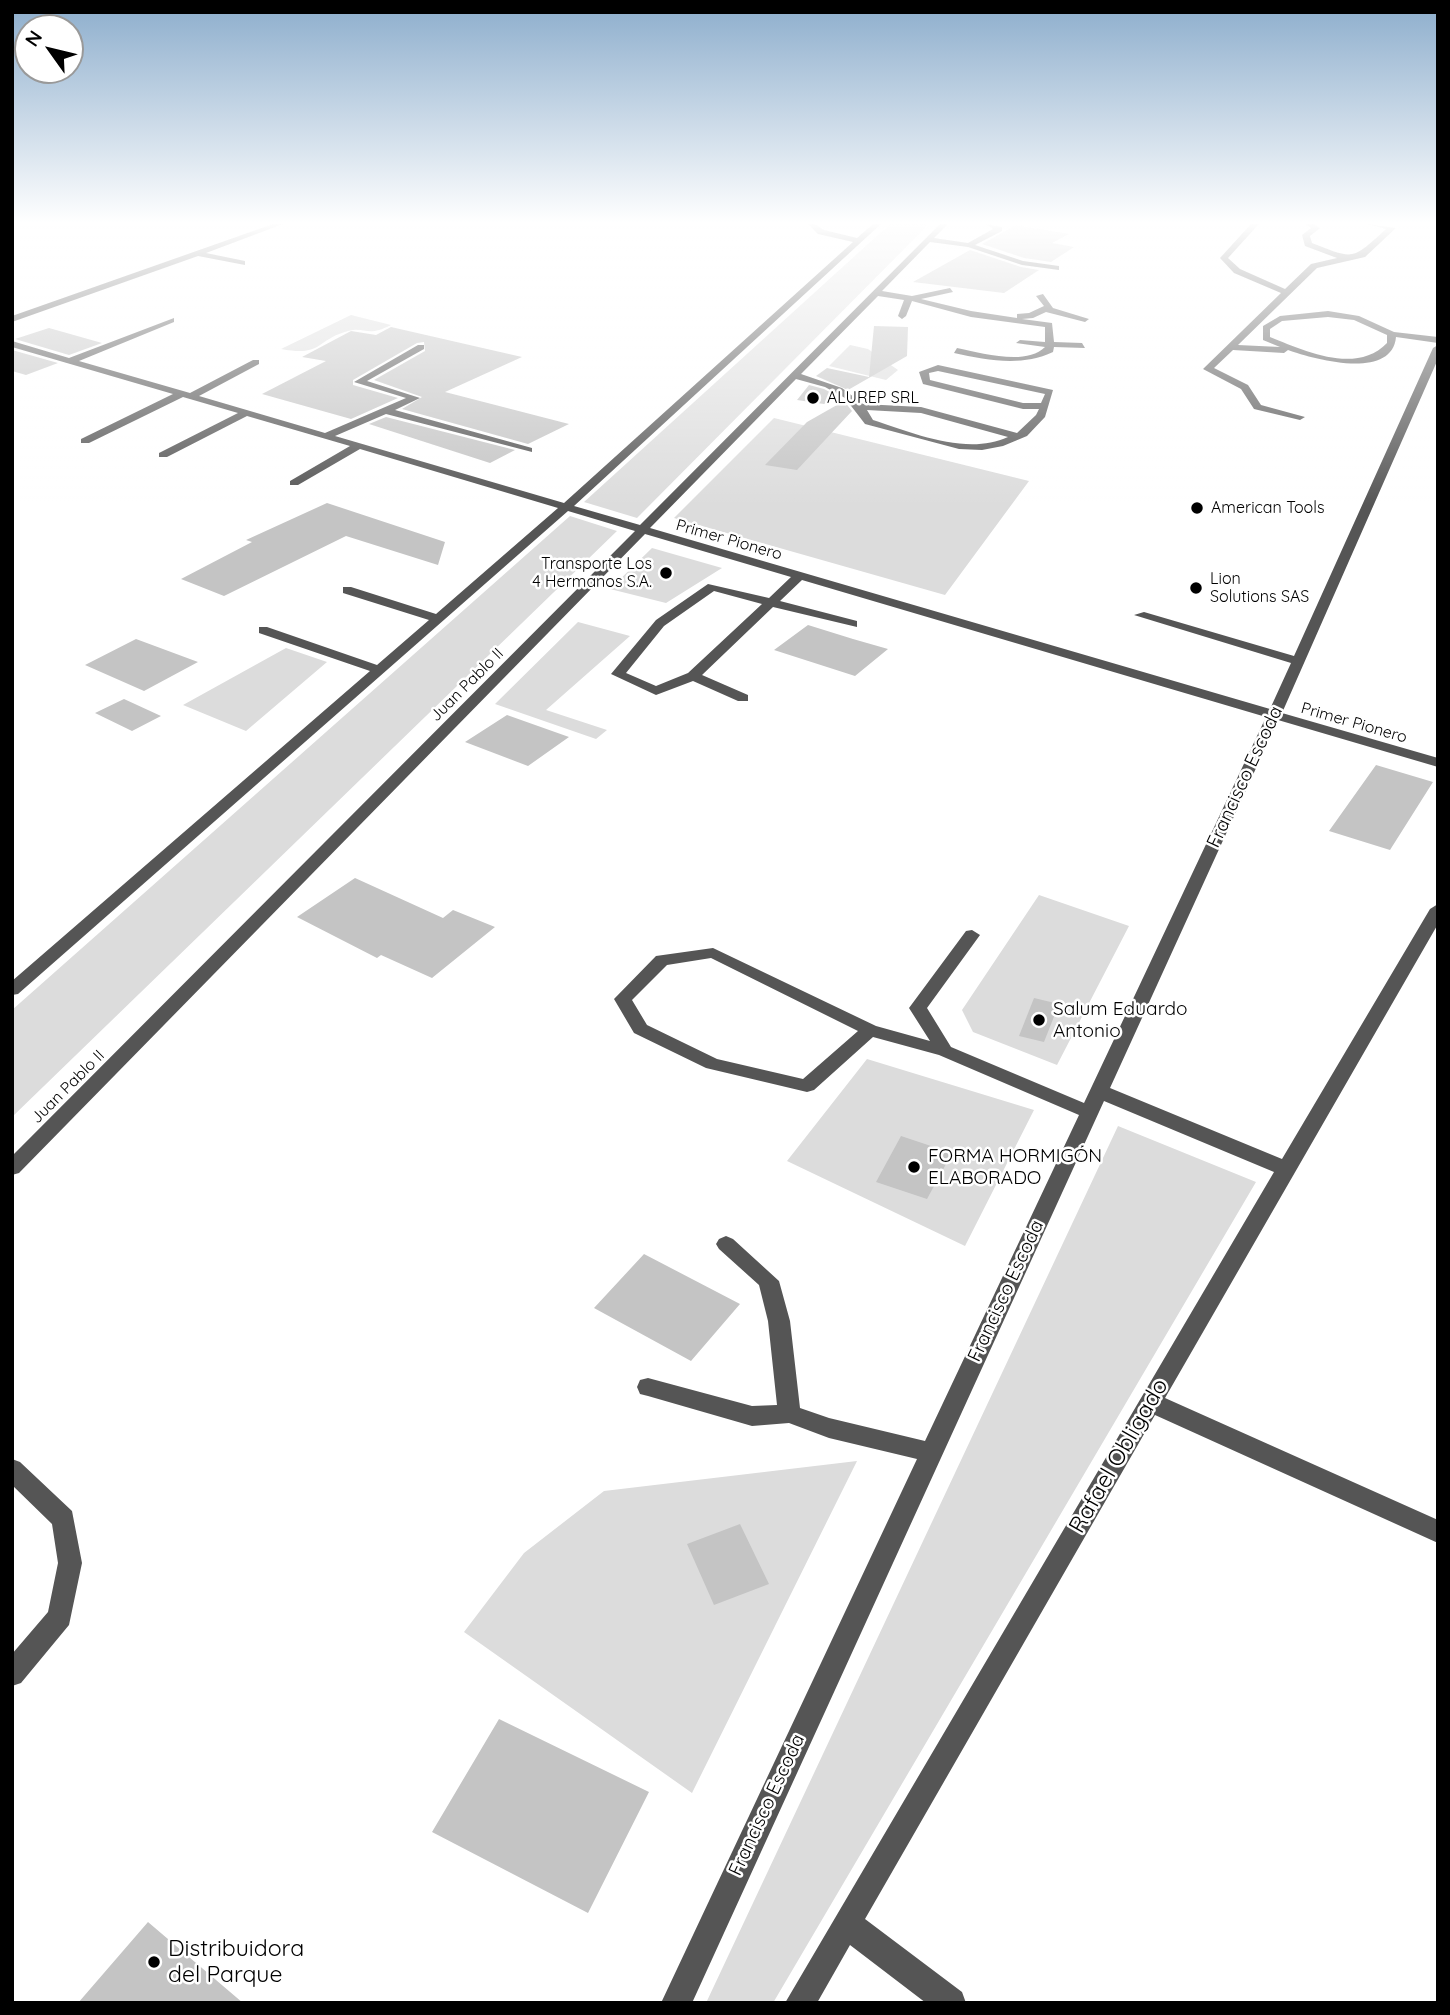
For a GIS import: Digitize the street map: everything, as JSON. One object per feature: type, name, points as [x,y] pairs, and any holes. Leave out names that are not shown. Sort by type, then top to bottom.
[{"type":"street","points":[[12,990],[566,507],[773,318]]},
{"type":"street","name":"Juan Pablo II","points":[[12,1168],[853,318]]},
{"type":"street","points":[[957,351],[1003,359],[1035,359],[1050,350],[1049,325],[999,318]]},
{"type":"street","points":[[1261,318],[1208,369],[1241,382],[1255,397],[1257,407],[1300,417]]},
{"type":"street","points":[[1285,318],[1266,328],[1266,338],[1294,351]]},
{"type":"street","points":[[1356,318],[1392,334],[1438,340]]},
{"type":"street","points":[[70,361],[171,320]]},
{"type":"street","points":[[1231,347],[1294,351],[1348,360],[1376,358],[1391,344],[1392,334]]},
{"type":"street","points":[[1020,343],[1050,342],[1082,346]]},
{"type":"street","name":"Primer Pionero","points":[[12,344],[1273,717],[1438,763]]},
{"type":"street","points":[[326,436],[415,398],[359,382],[421,347]]},
{"type":"street","name":"Francisco Escoda","points":[[676,2003],[1273,717],[1438,348]]},
{"type":"street","points":[[85,441],[256,362]]},
{"type":"street","points":[[796,376],[842,390],[863,407],[869,422],[962,446],[993,446],[1017,436],[1040,417],[1050,392],[938,368],[924,372],[926,382],[1023,406],[1044,406]]},
{"type":"street","points":[[863,407],[883,405],[907,408],[1017,436]]},
{"type":"street","points":[[387,411],[528,450]]},
{"type":"street","points":[[163,455],[246,413]]},
{"type":"street","points":[[294,483],[358,446]]},
{"type":"street","points":[[798,577],[769,604],[693,677],[656,691],[618,674],[660,623],[712,587],[769,604],[853,624]]},
{"type":"street","points":[[346,590],[438,619]]},
{"type":"street","points":[[1140,615],[1298,662]]},
{"type":"street","points":[[264,630],[379,670]]},
{"type":"street","points":[[693,677],[743,698]]},
{"type":"street","name":"Rafael Obligado","points":[[800,2003],[1438,909]]},
{"type":"street","points":[[945,1051],[918,1007],[972,935]]},
{"type":"street","points":[[870,1030],[807,1086],[712,1064],[640,1029],[623,999],[662,960],[713,953],[870,1030],[945,1051],[1090,1112]]},
{"type":"street","points":[[1099,1091],[1286,1169]]},
{"type":"street","points":[[726,1244],[768,1282],[779,1321],[789,1414]]},
{"type":"street","points":[[648,1387],[752,1416],[789,1414],[829,1428],[931,1452]]},
{"type":"street","points":[[1150,1402],[1438,1532]]},
{"type":"street","points":[[12,1469],[63,1519],[70,1563],[60,1617],[12,1674]]},
{"type":"street","points":[[846,1923],[951,2003]]},
{"type":"shaded area","points":[[345,318],[363,318],[391,325],[376,331],[348,331],[305,351],[281,349]]},
{"type":"shaded area","points":[[786,318],[836,318],[637,518],[584,502]]},
{"type":"shaded area","points":[[850,345],[868,349],[898,370],[886,380],[829,366]]},
{"type":"shaded area","points":[[774,418],[1029,481],[945,595],[674,518]]},
{"type":"shaded area","points":[[570,516],[617,531],[12,1117],[12,1010]]},
{"type":"shaded area","points":[[652,548],[722,568],[666,603],[610,589]]},
{"type":"shaded area","points":[[578,622],[630,636],[546,710],[607,730],[596,739],[495,704]]},
{"type":"shaded area","points":[[286,648],[327,662],[246,731],[183,705]]},
{"type":"shaded area","points":[[1039,895],[1129,926],[1057,1065],[973,1032],[962,1010]]},
{"type":"shaded area","points":[[867,1059],[1034,1110],[965,1246],[787,1161]]},
{"type":"shaded area","points":[[1118,1126],[1256,1182],[773,2003],[706,2003]]},
{"type":"shaded area","points":[[857,1461],[692,1793],[464,1632],[524,1553],[604,1491]]},
{"type":"building","points":[[874,326],[908,327],[907,356],[848,390],[816,376],[827,368],[869,377]]},
{"type":"building","points":[[391,327],[522,357],[445,392],[569,424],[528,444],[402,409],[422,397],[374,380],[425,351],[424,342],[417,343],[353,380],[353,385],[398,398],[351,419],[262,394],[326,361],[302,357],[351,331],[376,335]]},
{"type":"building","points":[[49,328],[102,343],[69,355],[15,339]]},
{"type":"building","points":[[12,350],[58,363],[26,375],[12,371]]},
{"type":"building","points":[[809,385],[837,396],[824,404],[797,400]]},
{"type":"building","points":[[844,401],[852,411],[797,470],[765,465],[807,422]]},
{"type":"building","points":[[386,417],[515,450],[490,463],[369,424]]},
{"type":"building","points":[[327,503],[445,542],[438,565],[346,536],[224,596],[181,579],[252,542],[246,540]]},
{"type":"building","points":[[808,625],[888,649],[855,676],[774,650]]},
{"type":"building","points":[[136,639],[198,662],[144,691],[85,665]]},
{"type":"building","points":[[124,699],[161,716],[132,731],[95,713]]},
{"type":"building","points":[[507,715],[569,737],[528,766],[465,742]]},
{"type":"building","points":[[1376,765],[1433,782],[1390,850],[1329,831]]},
{"type":"building","points":[[355,878],[443,918],[453,910],[495,927],[432,978],[381,955],[377,958],[297,917]]},
{"type":"building","name":"Salum Eduardo Antonio","points":[[1034,998],[1059,1004],[1044,1042],[1019,1036]]},
{"type":"building","name":"FORMA HORMIGÓN ELABORADO","points":[[901,1136],[952,1153],[927,1199],[876,1182]]},
{"type":"building","points":[[644,1254],[740,1304],[691,1361],[594,1308]]},
{"type":"building","points":[[740,1524],[769,1584],[714,1605],[687,1544]]},
{"type":"building","points":[[499,1719],[649,1792],[588,1913],[432,1832]]},
{"type":"building","name":"Distribuidora del Parque","points":[[148,1922],[243,2003],[78,2003]]},
{"type":"place","name":"ALUREP SRL","points":[[813,398]]},
{"type":"place","name":"American Tools","points":[[1197,508]]},
{"type":"place","name":"Transporte Los 4 Hermanos S.A.","points":[[666,573]]},
{"type":"place","name":"Lion Solutions SAS","points":[[1196,588]]},
{"type":"place","name":"Salum Eduardo Antonio","points":[[1039,1020]]},
{"type":"place","name":"FORMA HORMIGÓN ELABORADO","points":[[914,1167]]},
{"type":"place","name":"Distribuidora del Parque","points":[[154,1962]]}]
